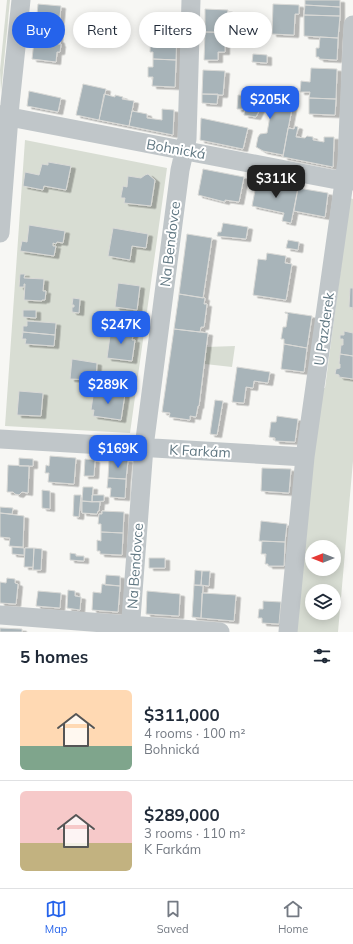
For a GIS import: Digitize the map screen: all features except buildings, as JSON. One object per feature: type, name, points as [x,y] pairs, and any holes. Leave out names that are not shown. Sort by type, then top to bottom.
[{"type":"street","points":[[0,233],[4,116],[21,0]]},
{"type":"street","name":"Na Bendovce","points":[[131,629],[144,447],[180,170],[187,132],[191,0]]},
{"type":"street","name":"U Pazderek","points":[[288,632],[305,457],[349,181],[348,145],[353,25]]},
{"type":"street","name":"Bohnická","points":[[4,116],[349,181]]},
{"type":"street","name":"K Farkám","points":[[0,439],[305,457]]},
{"type":"street","points":[[0,615],[131,629],[220,632]]},
{"type":"shaded area","points":[[7,0],[10,0],[1,93],[0,70]]},
{"type":"shaded area","points":[[25,140],[167,168],[130,433],[5,426]]},
{"type":"shaded area","points":[[350,198],[353,199],[353,461],[341,598],[341,584],[305,584],[305,620],[339,620],[338,632],[296,632],[307,486],[323,388],[325,388]]},
{"type":"shaded area","points":[[235,346],[232,367],[205,364],[206,347]]}]
